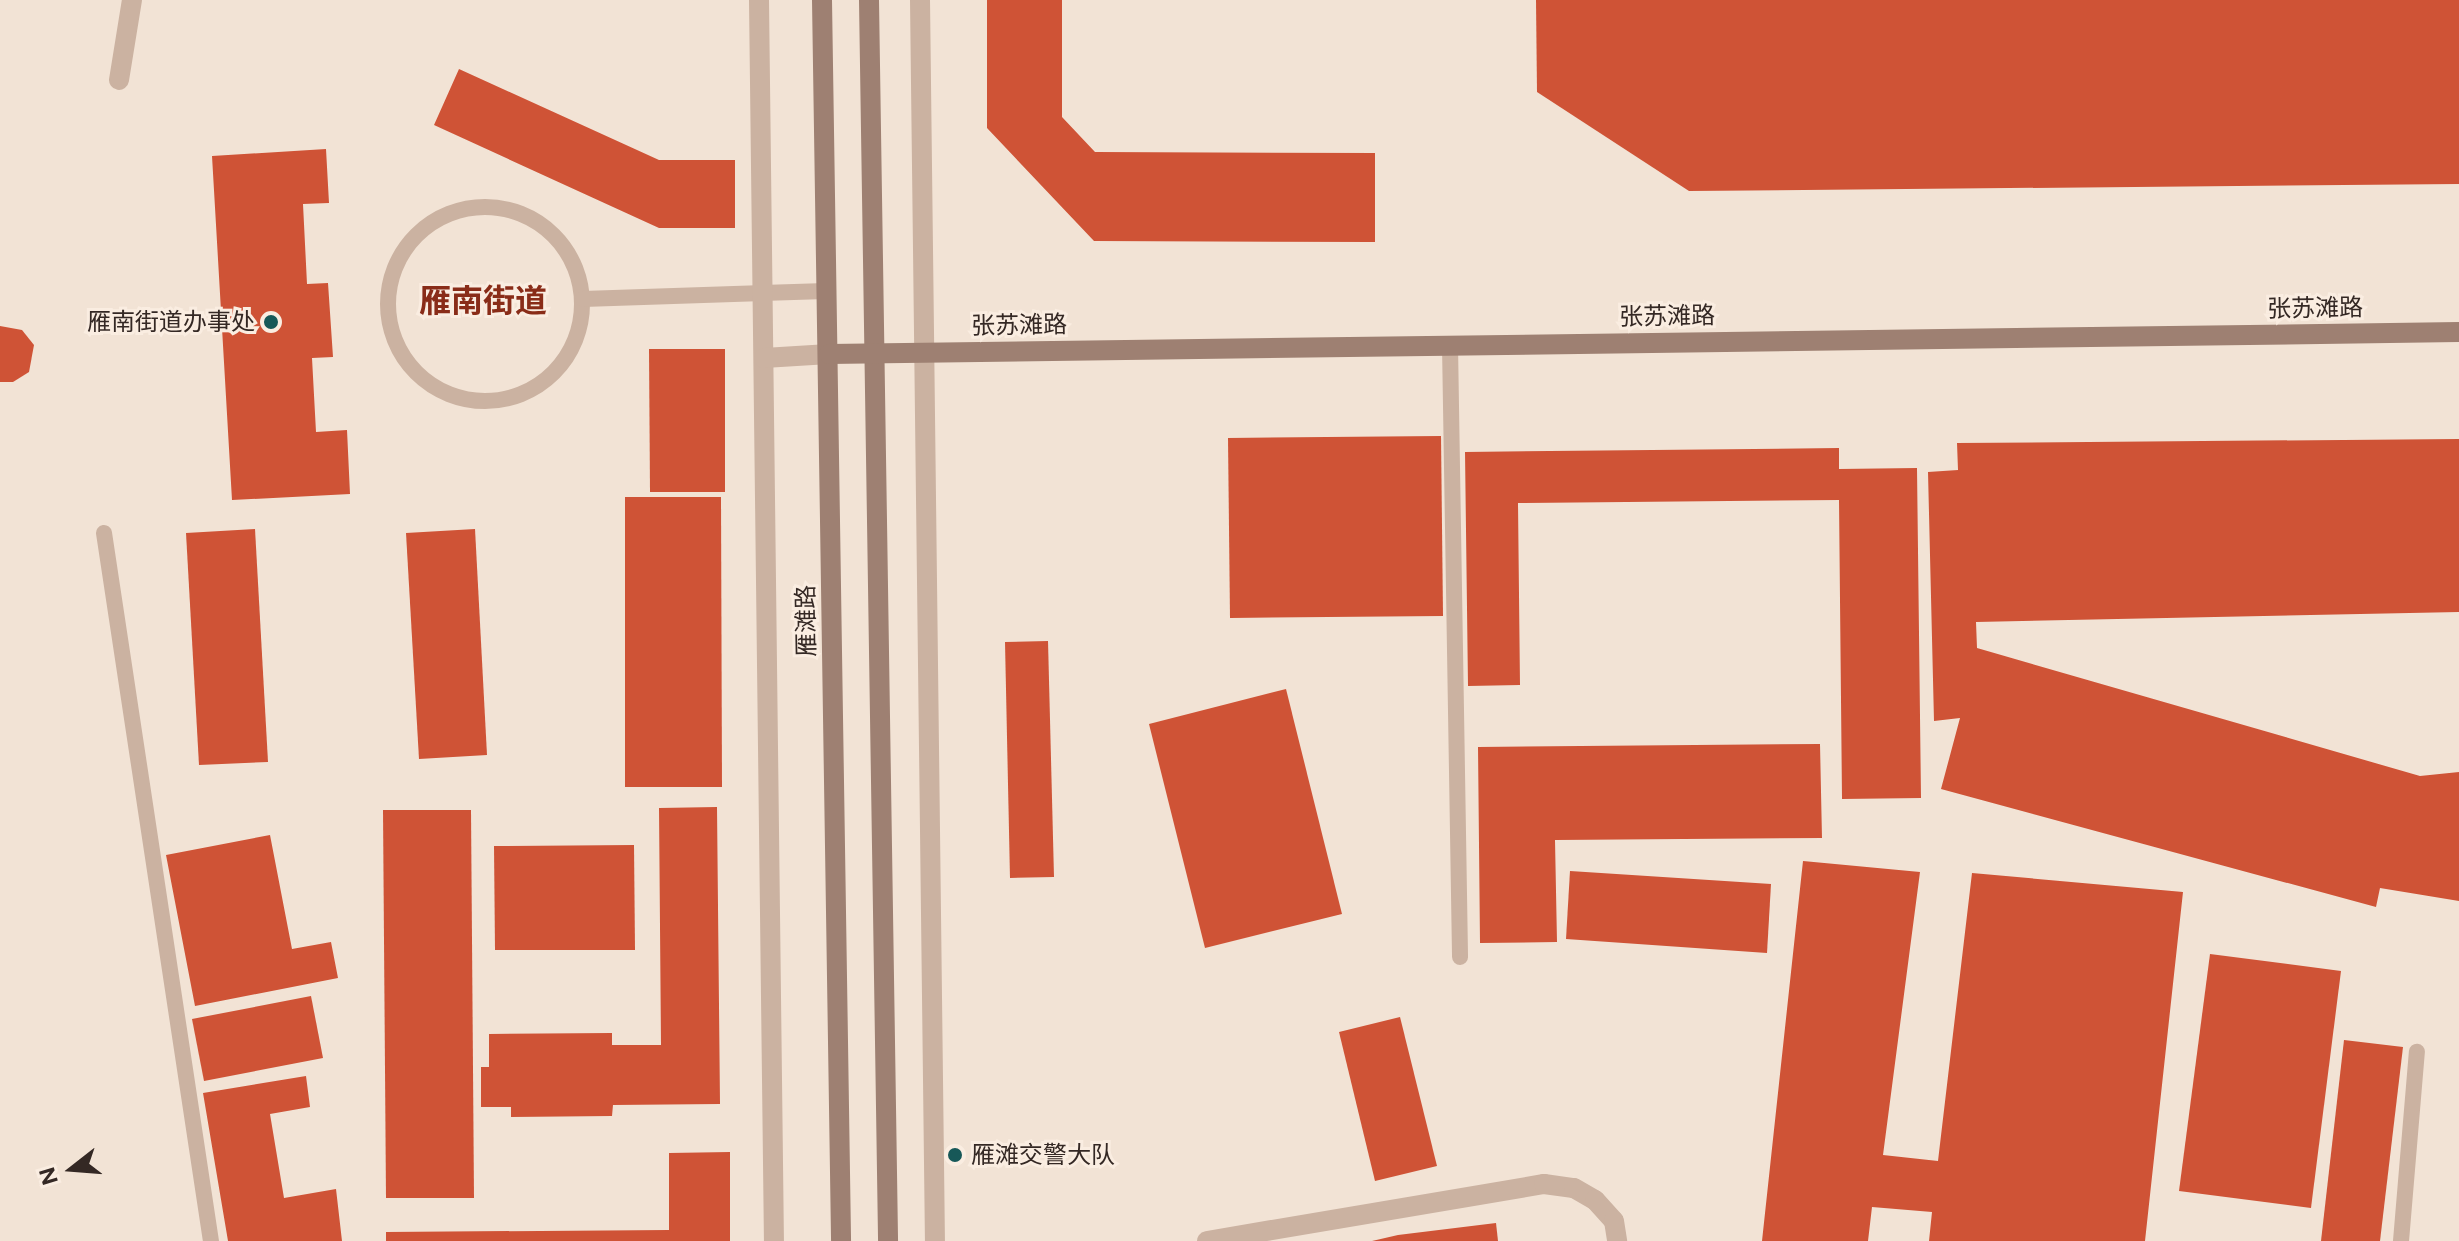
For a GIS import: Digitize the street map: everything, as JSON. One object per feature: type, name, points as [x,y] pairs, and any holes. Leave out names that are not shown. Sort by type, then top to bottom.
[{"type":"main road","name":"雁滩路","points":[[822,0],[841,1241]]},
{"type":"main road","points":[[869,0],[888,1241]]},
{"type":"main road","name":"张苏滩路","points":[[829,354],[2459,332]]},
{"type":"street","points":[[119,80],[132,0]]},
{"type":"street","name":"雁滩路","points":[[759,0],[774,1241]]},
{"type":"street","points":[[920,0],[935,1241]]},
{"type":"street","points":[[764,358],[829,354]]},
{"type":"street","points":[[1207,1241],[1544,1184],[1574,1188],[1595,1200],[1614,1221],[1617,1241]]},
{"type":"lane","points":[[480,206],[517,212],[551,231],[574,262],[583,299],[578,336],[558,369],[527,392],[491,402],[453,396],[420,377],[397,346],[388,309],[393,271],[413,238],[443,215],[480,206]]},
{"type":"lane","points":[[583,299],[826,291]]},
{"type":"lane","points":[[1450,345],[1460,957]]},
{"type":"lane","points":[[104,533],[211,1241]]},
{"type":"lane","points":[[2401,1241],[2417,1052]]},
{"type":"building","points":[[987,0],[1062,0],[1062,117],[1095,152],[1375,153],[1375,242],[1094,241],[987,128]]},
{"type":"building","points":[[1536,0],[2459,0],[2459,184],[1689,191],[1537,92]]},
{"type":"building","points":[[459,69],[659,160],[735,160],[735,228],[659,228],[434,125]]},
{"type":"building","points":[[326,149],[329,203],[303,204],[307,284],[328,283],[333,357],[312,358],[316,432],[347,430],[350,494],[232,500],[212,156]]},
{"type":"building","points":[[0,326],[22,330],[34,345],[29,372],[13,382],[0,382]]},
{"type":"building","points":[[649,349],[725,349],[725,492],[650,492]]},
{"type":"building","points":[[1441,436],[1443,616],[1230,618],[1228,438]]},
{"type":"building","points":[[2459,439],[2459,612],[1976,622],[1977,648],[2420,776],[2459,772],[2459,901],[2380,888],[2376,907],[1941,789],[1960,718],[1934,721],[1928,472],[1958,470],[1957,443]]},
{"type":"building","points":[[1839,448],[1839,469],[1917,468],[1921,798],[1842,799],[1839,500],[1518,503],[1520,685],[1468,686],[1465,452]]},
{"type":"building","points":[[625,497],[721,497],[722,787],[625,787]]},
{"type":"building","points":[[255,529],[268,762],[199,765],[186,533]]},
{"type":"building","points":[[475,529],[487,755],[419,759],[406,533]]},
{"type":"building","points":[[1048,641],[1054,877],[1010,878],[1005,642]]},
{"type":"building","points":[[1286,689],[1342,914],[1205,948],[1149,724]]},
{"type":"building","points":[[1820,744],[1822,838],[1555,840],[1557,942],[1480,943],[1478,747]]},
{"type":"building","points":[[717,807],[720,1104],[613,1105],[612,1116],[511,1117],[511,1107],[481,1107],[481,1067],[489,1067],[489,1034],[612,1033],[612,1045],[661,1045],[659,808]]},
{"type":"building","points":[[383,810],[471,810],[474,1198],[386,1198]]},
{"type":"building","points":[[270,835],[292,949],[331,942],[338,978],[195,1006],[166,855]]},
{"type":"building","points":[[634,845],[635,950],[495,950],[494,846]]},
{"type":"building","points":[[1803,861],[1920,872],[1883,1155],[1938,1161],[1972,873],[2183,892],[2145,1241],[1929,1241],[1932,1212],[1872,1207],[1868,1241],[1762,1241]]},
{"type":"building","points":[[1570,871],[1771,884],[1767,953],[1566,939]]},
{"type":"building","points":[[2210,954],[2341,971],[2311,1208],[2179,1191]]},
{"type":"building","points":[[311,996],[323,1058],[204,1081],[192,1019]]},
{"type":"building","points":[[1400,1017],[1437,1166],[1375,1181],[1339,1032]]},
{"type":"building","points":[[2344,1040],[2403,1047],[2380,1241],[2321,1241]]},
{"type":"building","points":[[306,1076],[310,1107],[270,1114],[284,1198],[336,1189],[342,1241],[228,1241],[203,1093]]},
{"type":"building","points":[[730,1152],[730,1241],[386,1241],[386,1232],[669,1230],[669,1153]]},
{"type":"building","points":[[1496,1223],[1498,1241],[1372,1241],[1398,1235]]},
{"type":"place","name":"雁南街道办事处","points":[[271,322]]},
{"type":"place","name":"雁滩交警大队","points":[[955,1155]]},
{"type":"district","name":"雁南街道","points":[[483,301]]}]
